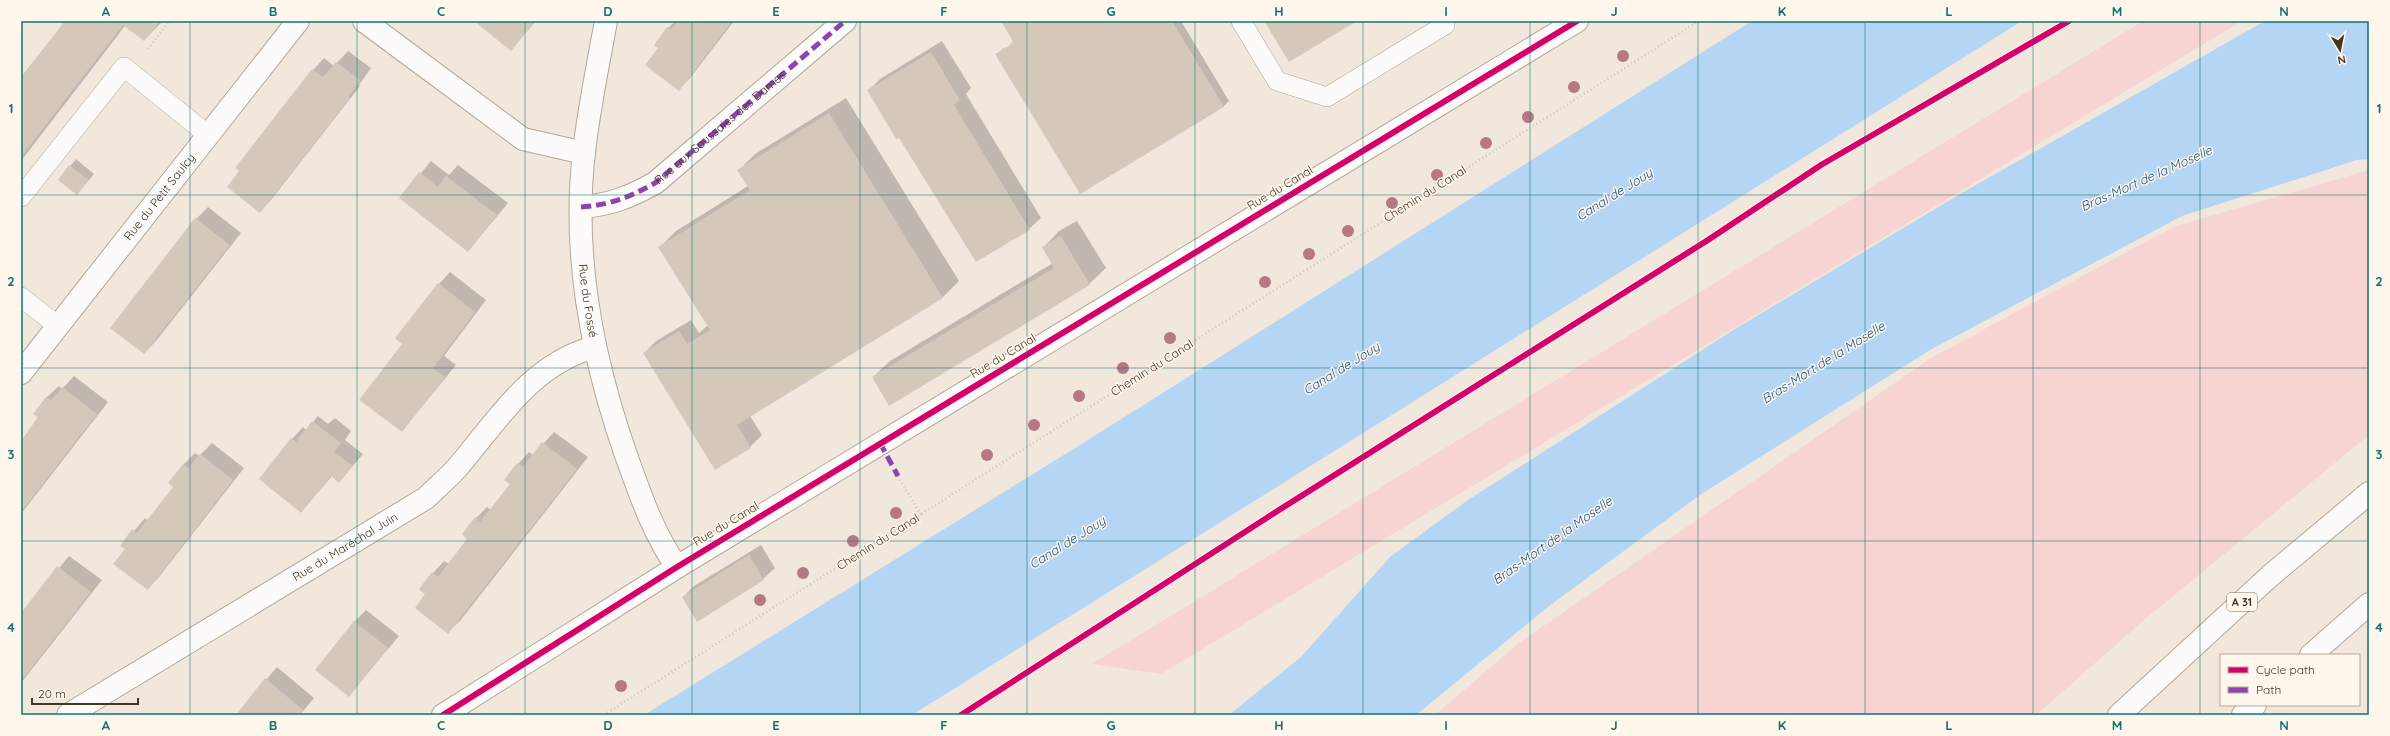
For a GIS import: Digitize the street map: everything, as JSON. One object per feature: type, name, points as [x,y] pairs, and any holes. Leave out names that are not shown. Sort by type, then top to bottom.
[{"type":"main road","name":"Rue du Petit Saulcy","points":[[21,373],[298,21]]},
{"type":"main road","points":[[364,21],[523,139],[584,153]]},
{"type":"main road","name":"Rue du Fossé","points":[[606,21],[584,153],[581,207],[583,274],[594,348],[618,430],[646,510],[664,549],[677,567]]},
{"type":"main road","name":"Rue aux Saussaies des Dames","points":[[581,207],[620,201],[655,183],[845,21]]},
{"type":"main road","name":"Rue du Canal","points":[[444,715],[677,567],[1577,21]]},
{"type":"main road","name":"Rue du Maréchal Juin","points":[[68,715],[426,498],[456,469],[510,402],[537,376],[575,353],[594,348]]},
{"type":"main road","name":"A 31","points":[[2119,715],[2270,576],[2369,493]]},
{"type":"main road","points":[[2313,654],[2369,604]]},
{"type":"main road","points":[[2244,715],[2254,706]]},
{"type":"lane","points":[[1241,21],[1277,81],[1327,97],[1445,25]]},
{"type":"lane","points":[[21,197],[124,67],[208,135]]},
{"type":"lane","points":[[21,297],[58,326]]},
{"type":"path","points":[[130,72],[169,21]]},
{"type":"path","points":[[898,476],[921,515]]},
{"type":"shaded area","points":[[2143,21],[2242,21],[1161,674],[1092,664]]},
{"type":"shaded area","points":[[2369,170],[2369,435],[2144,620],[2036,715],[1435,715],[1519,643],[1931,358],[2173,227]]},
{"type":"water","name":"Canal de Jouy","points":[[1752,21],[2022,21],[912,715],[644,715],[1088,440]]},
{"type":"water","name":"Bras-Mort de la Moselle","points":[[2265,21],[2369,21],[2369,159],[2357,160],[2182,216],[1930,350],[1700,495],[1549,606],[1416,715],[1229,715],[1301,657],[1390,557],[1468,500],[1735,329],[1960,194]]},
{"type":"building","points":[[65,21],[160,21],[144,41],[123,25],[21,157],[21,77]]},
{"type":"building","points":[[474,21],[535,21],[511,51]]},
{"type":"building","points":[[678,21],[732,21],[679,91],[645,65],[658,48],[654,45],[667,27],[671,30]]},
{"type":"building","points":[[1001,21],[1172,21],[1224,107],[1080,194],[995,54],[1014,43]]},
{"type":"building","points":[[1264,21],[1357,21],[1289,62]]},
{"type":"building","points":[[931,52],[960,100],[954,105],[1030,230],[976,262],[899,138],[896,139],[867,90]]},
{"type":"building","points":[[336,62],[360,80],[348,97],[350,98],[260,213],[227,187],[239,171],[235,168],[312,69],[323,77]]},
{"type":"building","points":[[829,113],[943,298],[737,425],[751,448],[715,470],[643,353],[679,331],[687,344],[710,330],[658,247],[750,190],[737,170]]},
{"type":"building","points":[[69,165],[89,180],[77,195],[58,180]]},
{"type":"building","points":[[419,172],[438,187],[446,176],[497,215],[468,252],[399,198]]},
{"type":"building","points":[[195,218],[230,245],[144,354],[110,328]]},
{"type":"building","points":[[1061,236],[1090,285],[889,406],[872,377],[1054,268],[1042,247]]},
{"type":"building","points":[[438,283],[475,312],[433,368],[445,377],[402,432],[359,400],[402,344],[395,338]]},
{"type":"building","points":[[62,387],[97,414],[21,512],[21,441],[38,417],[33,414],[46,397],[51,401]]},
{"type":"building","points":[[312,421],[341,443],[334,452],[353,466],[339,483],[331,476],[301,513],[259,479],[291,438],[296,442]]},
{"type":"building","points":[[542,442],[577,469],[448,634],[415,608],[425,594],[419,589],[432,572],[438,577],[467,539],[462,534],[475,517],[480,522],[510,484],[504,480],[517,463],[523,467]]},
{"type":"building","points":[[200,454],[233,480],[148,590],[113,564],[125,549],[120,546],[132,529],[137,533],[173,487],[168,483],[183,464],[188,468]]},
{"type":"building","points":[[749,555],[764,580],[697,622],[682,597]]},
{"type":"building","points":[[57,566],[91,592],[21,681],[21,613]]},
{"type":"building","points":[[354,621],[388,648],[349,697],[315,670]]},
{"type":"building","points":[[265,678],[303,710],[299,715],[236,715]]},
{"type":"marked path","points":[[581,207],[620,200],[655,183],[845,21]]},
{"type":"marked path","points":[[880,443],[898,476]]},
{"type":"cycle path","points":[[443,715],[677,567],[1577,21]]},
{"type":"cycle path","points":[[961,715],[1279,510],[1708,240],[1821,165],[2069,21]]}]
